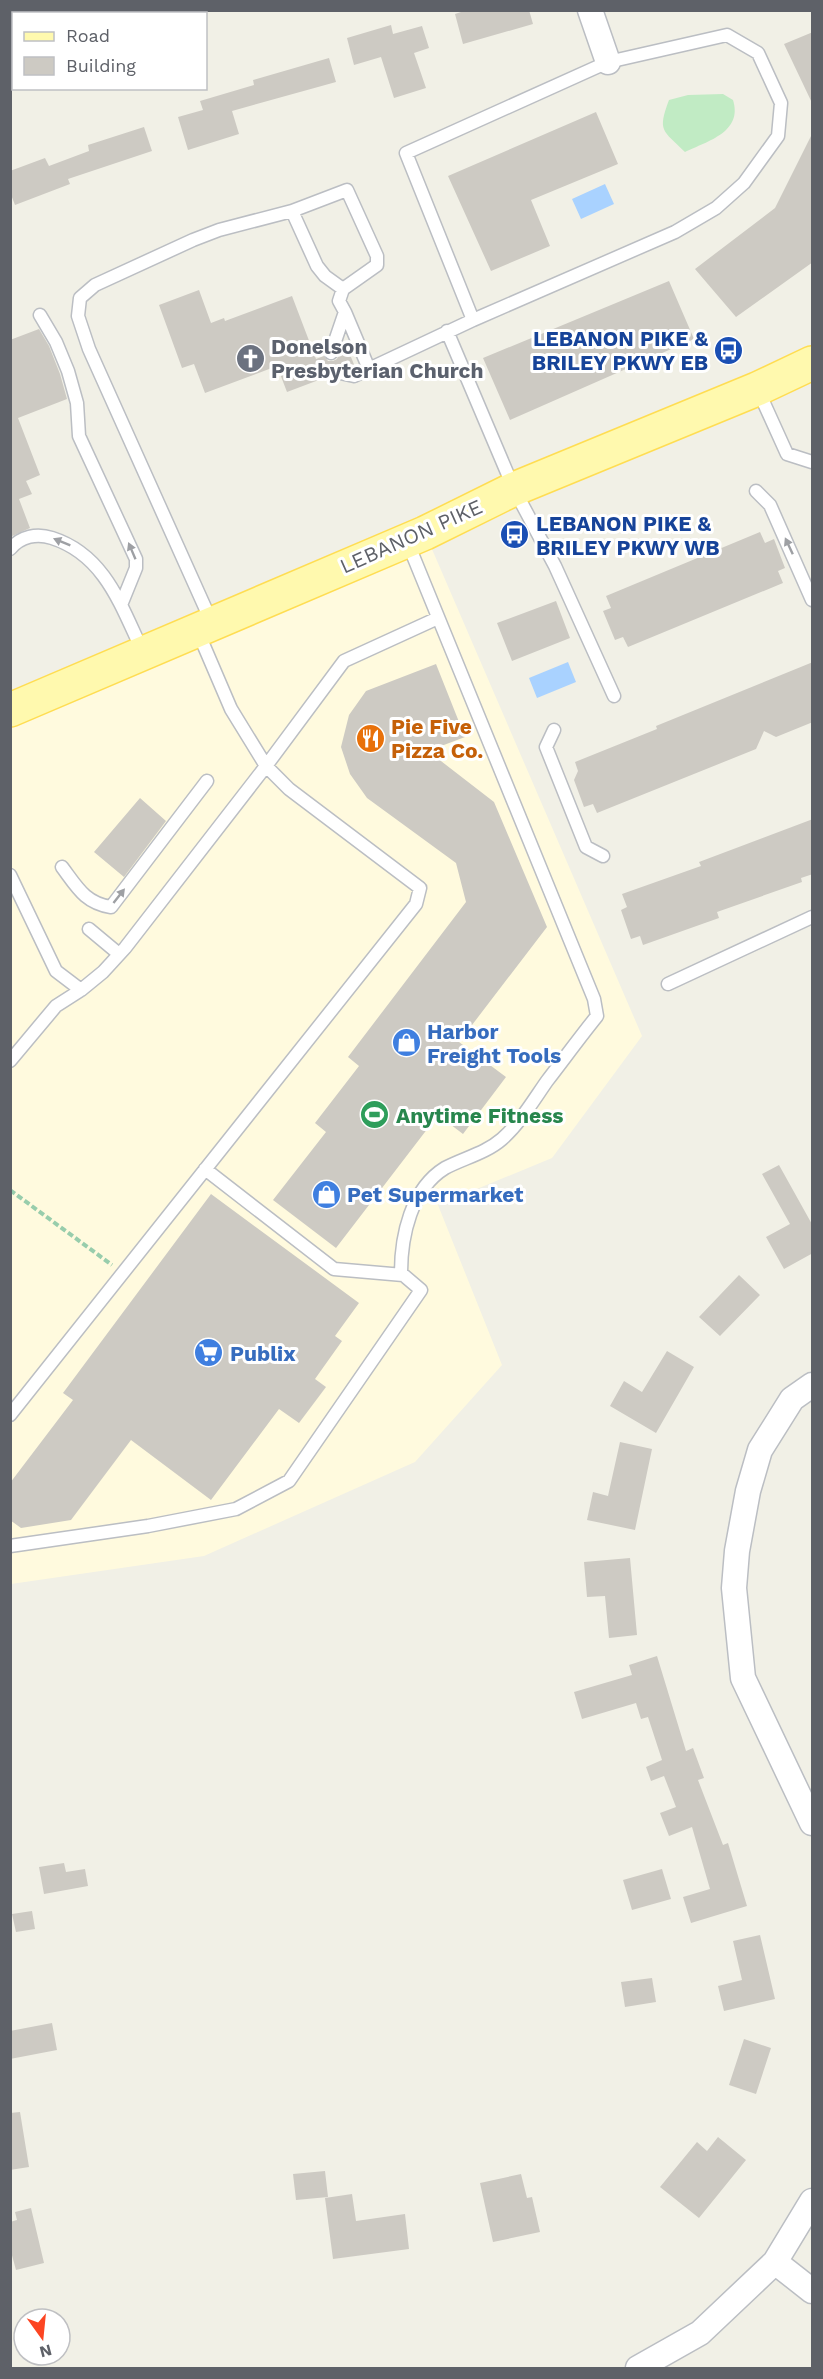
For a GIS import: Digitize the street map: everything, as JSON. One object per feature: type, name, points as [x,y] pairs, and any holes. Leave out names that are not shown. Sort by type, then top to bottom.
[{"type":"main road","name":"LEBANON PIKE","points":[[10,710],[406,539],[425,533],[514,489],[813,363]]},
{"type":"street","points":[[591,10],[608,62]]},
{"type":"street","points":[[813,1385],[792,1399],[760,1450],[746,1501],[737,1551],[734,1588],[743,1678],[813,1823]]},
{"type":"street","points":[[638,2368],[700,2333],[776,2262],[813,2201]]},
{"type":"street","points":[[776,2262],[813,2291]]},
{"type":"lane","points":[[340,373],[354,376],[447,331],[473,320],[675,232],[716,208],[744,183],[778,136],[781,103],[758,53],[727,35],[608,62],[406,153],[473,320]]},
{"type":"lane","points":[[10,1415],[416,904],[420,888],[290,789],[266,766],[231,709],[205,627],[89,349],[78,316],[80,298],[95,285],[193,240],[219,230],[292,211],[347,190],[377,256],[377,265],[343,289],[339,301],[369,369]]},
{"type":"lane","points":[[292,211],[317,266],[325,276],[343,289]]},
{"type":"lane","points":[[331,353],[345,312]]},
{"type":"lane","points":[[40,315],[56,342],[68,371],[77,403],[79,436],[136,559],[136,568],[121,605]]},
{"type":"lane","points":[[447,331],[514,489],[555,566],[614,696]]},
{"type":"lane","points":[[757,388],[788,454],[813,462]]},
{"type":"lane","points":[[756,491],[770,505],[813,600]]},
{"type":"lane","points":[[10,549],[24,539],[40,534],[69,543],[101,570],[144,653]]},
{"type":"lane","points":[[10,1546],[148,1526],[237,1509],[289,1481],[421,1290],[400,1273],[401,1255],[409,1220],[418,1195],[444,1169],[478,1154],[501,1140],[520,1120],[597,1016],[594,999],[406,539]]},
{"type":"lane","points":[[10,1061],[56,1006],[103,972],[119,954],[266,766],[344,661],[438,618]]},
{"type":"lane","points":[[554,730],[546,747],[552,767],[585,847],[603,856]]},
{"type":"lane","points":[[62,867],[84,896],[96,905],[111,907],[207,782]]},
{"type":"lane","points":[[10,875],[56,971],[81,990]]},
{"type":"lane","points":[[668,984],[813,917]]},
{"type":"lane","points":[[89,929],[119,954]]},
{"type":"lane","points":[[205,1169],[334,1269],[403,1275]]},
{"type":"path","points":[[10,1190],[122,1273]]},
{"type":"shaded area","points":[[425,533],[642,1036],[552,1158],[438,1205],[502,1365],[415,1462],[204,1556],[11,1584],[10,710]]},
{"type":"green space","points":[[723,94],[733,100],[735,111],[728,128],[713,139],[685,152],[664,130],[663,119],[669,100],[688,95]]},
{"type":"water","points":[[605,184],[614,204],[581,219],[572,199]]},
{"type":"water","points":[[568,662],[576,682],[537,698],[529,678]]},
{"type":"building","points":[[467,10],[529,10],[533,24],[463,44],[455,14]]},
{"type":"building","points":[[391,25],[393,34],[422,26],[429,48],[414,53],[426,88],[394,98],[381,57],[354,65],[347,38]]},
{"type":"building","points":[[813,32],[813,105],[784,44]]},
{"type":"building","points":[[329,58],[336,82],[232,111],[239,134],[188,150],[178,117],[203,110],[200,101],[254,85],[253,80]]},
{"type":"building","points":[[596,112],[618,164],[531,200],[550,246],[491,271],[448,176]]},
{"type":"building","points":[[144,127],[152,151],[68,179],[70,184],[15,205],[10,192],[10,171],[45,158],[49,166],[89,151],[88,145]]},
{"type":"building","points":[[813,132],[813,262],[736,317],[695,269],[775,208]]},
{"type":"building","points":[[669,281],[694,339],[510,420],[483,358]]},
{"type":"building","points":[[199,290],[211,323],[224,318],[225,321],[292,296],[316,359],[324,356],[328,361],[333,361],[337,359],[341,349],[347,347],[355,367],[337,365],[332,375],[287,392],[277,366],[205,393],[194,364],[182,368],[159,305]]},
{"type":"building","points":[[39,329],[49,346],[67,399],[18,418],[40,475],[26,481],[32,494],[19,499],[30,528],[10,537],[10,340]]},
{"type":"building","points":[[760,532],[765,543],[774,539],[785,568],[778,571],[783,583],[628,647],[623,637],[615,640],[603,611],[611,608],[606,596]]},
{"type":"building","points":[[556,601],[570,638],[512,661],[497,623]]},
{"type":"building","points":[[813,662],[813,722],[776,737],[764,731],[756,749],[597,813],[593,804],[584,807],[574,780],[578,771],[575,762],[657,729],[656,726]]},
{"type":"building","points":[[436,664],[465,737],[428,751],[494,802],[547,927],[459,1042],[506,1077],[463,1134],[438,1115],[336,1248],[273,1200],[326,1132],[315,1123],[359,1066],[348,1057],[466,902],[456,863],[367,798],[350,774],[341,747],[349,715],[366,691]]},
{"type":"building","points":[[140,798],[166,821],[124,877],[94,852]]},
{"type":"building","points":[[813,819],[813,874],[801,878],[802,882],[717,912],[719,918],[643,945],[640,936],[631,939],[621,910],[627,907],[622,894],[701,866],[699,862]]},
{"type":"building","points":[[779,1165],[813,1226],[813,1253],[784,1269],[766,1237],[790,1224],[762,1174]]},
{"type":"building","points":[[211,1194],[359,1303],[335,1336],[342,1341],[315,1379],[326,1387],[299,1423],[279,1409],[211,1500],[131,1440],[71,1520],[21,1528],[10,1520],[10,1483],[73,1400],[63,1393]]},
{"type":"building","points":[[739,1275],[760,1295],[720,1336],[699,1317]]},
{"type":"building","points":[[667,1351],[694,1367],[656,1433],[610,1406],[624,1381],[642,1392]]},
{"type":"building","points":[[620,1442],[652,1449],[635,1530],[587,1520],[593,1492],[608,1496]]},
{"type":"building","points":[[630,1558],[637,1635],[609,1638],[605,1596],[587,1597],[584,1562]]},
{"type":"building","points":[[657,1656],[686,1751],[693,1748],[704,1778],[698,1780],[723,1845],[728,1843],[747,1906],[691,1923],[683,1897],[710,1889],[692,1827],[669,1836],[660,1813],[676,1807],[664,1776],[651,1781],[646,1767],[662,1760],[648,1717],[641,1719],[636,1703],[582,1719],[574,1692],[632,1675],[629,1665]]},
{"type":"building","points":[[64,1863],[66,1872],[85,1869],[88,1886],[44,1894],[39,1867]]},
{"type":"building","points":[[662,1869],[671,1899],[632,1910],[623,1880]]},
{"type":"building","points":[[32,1911],[35,1929],[16,1932],[12,1914]]},
{"type":"building","points":[[760,1935],[775,1999],[724,2011],[718,1986],[742,1980],[733,1941]]},
{"type":"building","points":[[652,1978],[656,2002],[625,2007],[621,1982]]},
{"type":"building","points":[[52,2023],[57,2050],[10,2059],[10,2031]]},
{"type":"building","points":[[744,2039],[771,2048],[756,2094],[729,2085]]},
{"type":"building","points":[[20,2112],[29,2167],[10,2170],[10,2113]]},
{"type":"building","points":[[718,2137],[746,2160],[699,2218],[660,2187],[697,2142],[707,2151]]},
{"type":"building","points":[[325,2171],[328,2197],[296,2200],[293,2174]]},
{"type":"building","points":[[521,2174],[527,2198],[532,2197],[540,2232],[493,2242],[480,2183]]},
{"type":"building","points":[[352,2194],[356,2221],[405,2214],[409,2249],[333,2259],[325,2198]]},
{"type":"building","points":[[31,2208],[44,2263],[16,2270],[10,2248],[10,2222],[17,2220],[15,2212]]},
{"type":"place","name":"LEBANON PIKE & BRILEY PKWY EB","points":[[729,350]]},
{"type":"place","name":"Donelson Presbyterian Church","points":[[250,358]]},
{"type":"place","name":"LEBANON PIKE & BRILEY PKWY WB","points":[[515,535]]},
{"type":"place","name":"Pie Five Pizza Co.","points":[[370,738]]},
{"type":"place","name":"Harbor Freight Tools","points":[[406,1043]]},
{"type":"place","name":"Anytime Fitness","points":[[375,1115]]},
{"type":"place","name":"Pet Supermarket","points":[[326,1194]]},
{"type":"place","name":"Publix","points":[[209,1353]]}]
